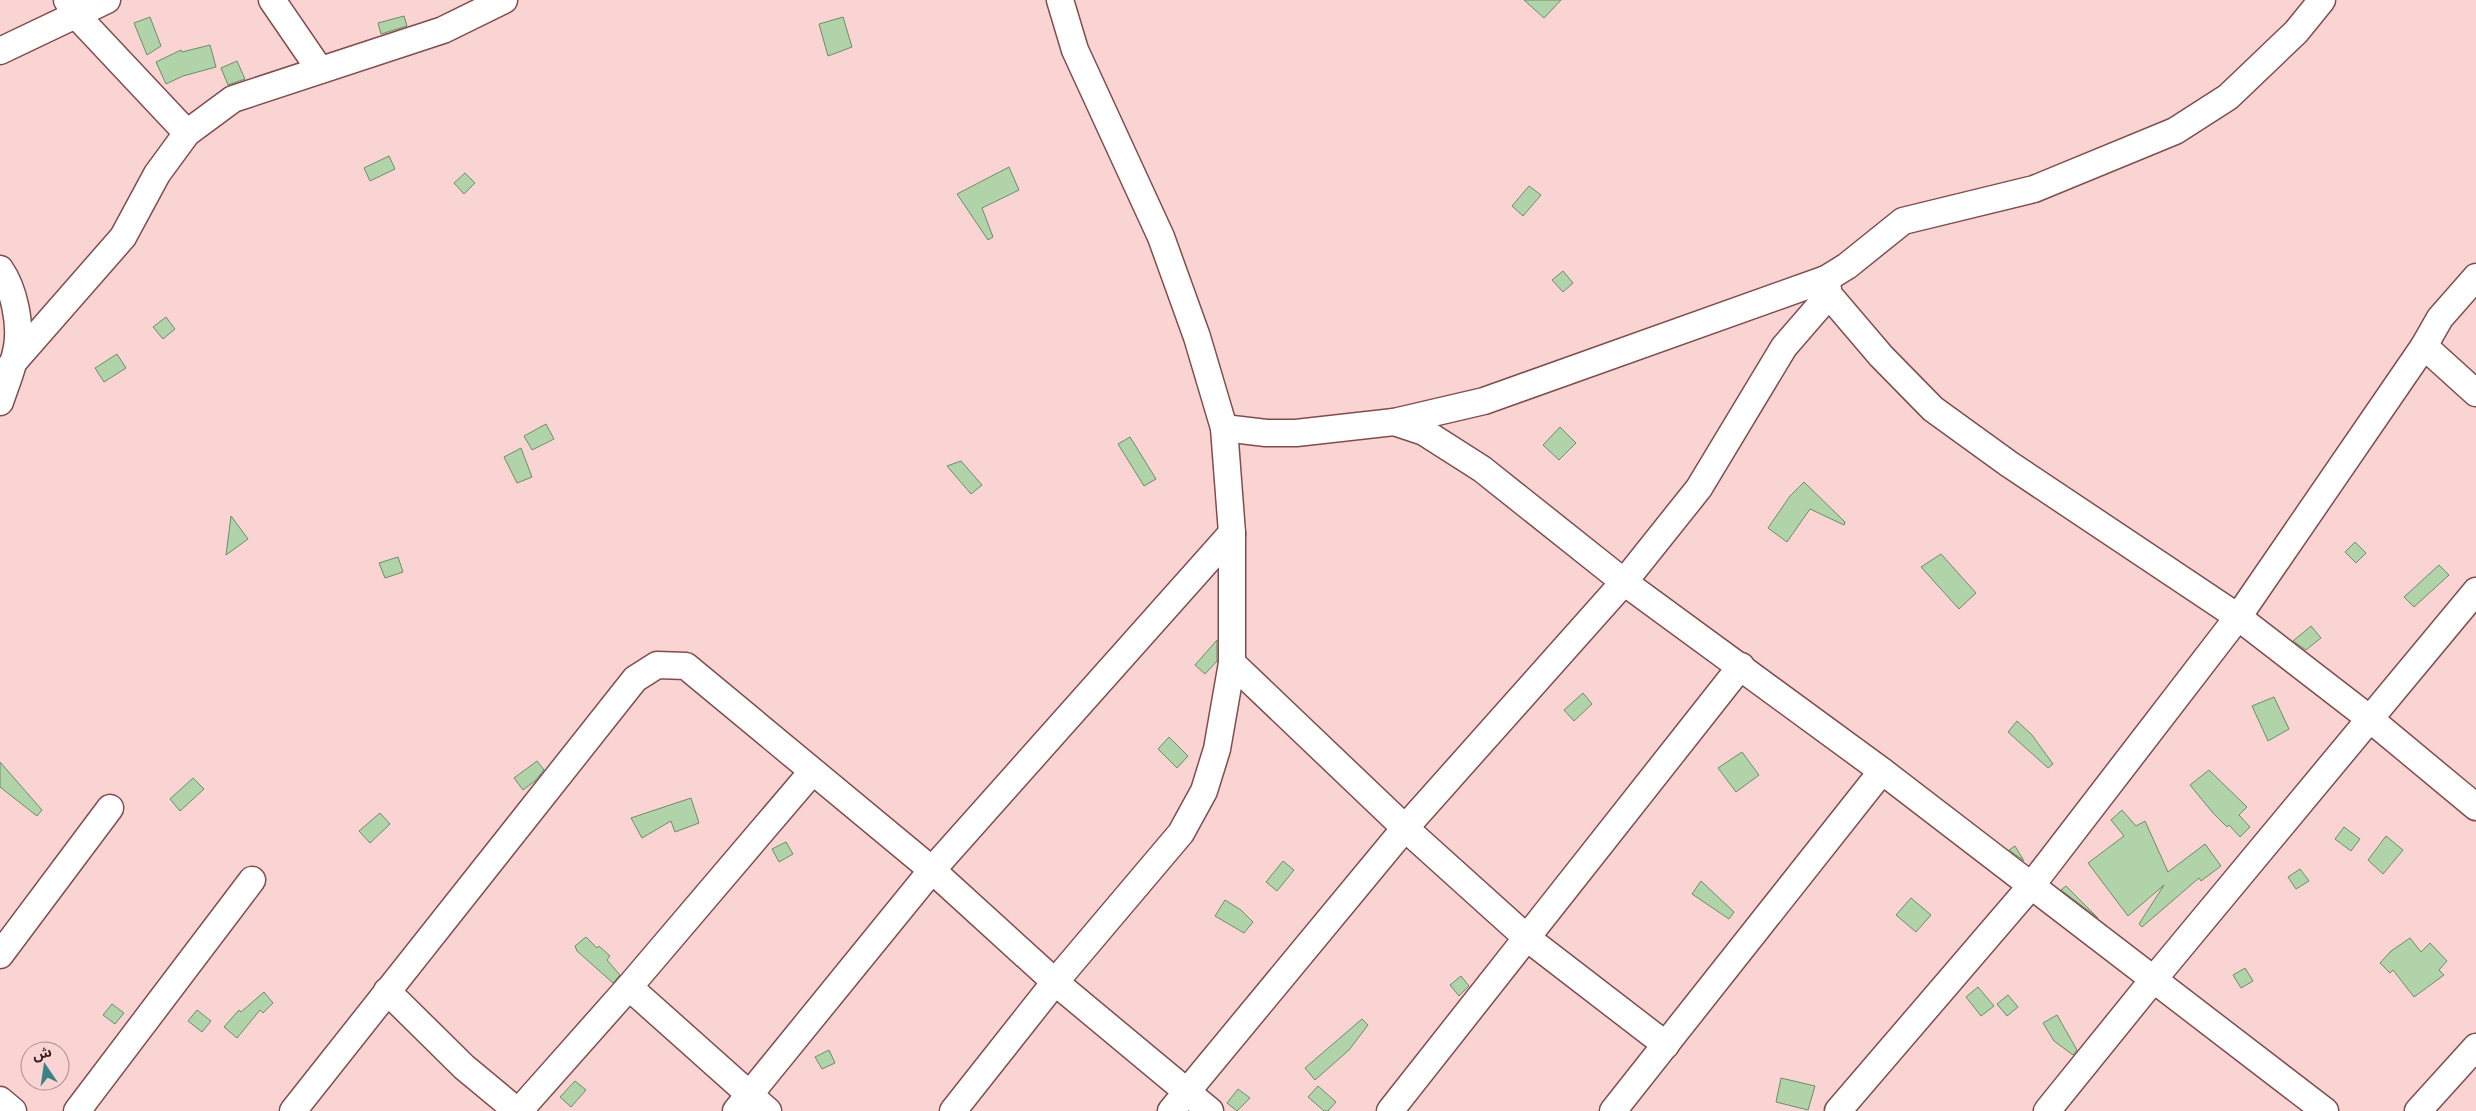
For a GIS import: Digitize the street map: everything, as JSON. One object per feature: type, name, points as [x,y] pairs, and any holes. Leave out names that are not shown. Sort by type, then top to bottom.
[{"type":"street","points":[[0,51],[72,8],[106,0]]},
{"type":"street","points":[[272,0],[320,70]]},
{"type":"street","points":[[11,365],[123,237],[157,174],[187,133],[233,98],[443,30],[504,0]]},
{"type":"street","points":[[954,1111],[1055,982],[1181,833],[1204,791],[1217,750],[1232,663],[1232,532],[1224,428],[1197,337],[1161,236],[1075,50],[1060,0]]},
{"type":"street","points":[[1179,1102],[1405,828],[1624,582],[1699,488],[1784,347],[1827,287],[1848,266],[1903,222],[2034,189],[2175,131],[2228,97],[2296,32],[2322,0]]},
{"type":"street","points":[[72,8],[187,133]]},
{"type":"street","points":[[0,269],[6,278],[16,310],[17,346],[0,402]]},
{"type":"street","points":[[1838,1111],[2031,886],[2238,617],[2424,346],[2440,318],[2476,277]]},
{"type":"street","points":[[1224,428],[1266,433],[1296,433],[1394,422],[1484,401],[1827,287]]},
{"type":"street","points":[[1827,287],[1881,356],[1933,410],[2009,464],[2238,617],[2370,719],[2476,807]]},
{"type":"street","points":[[2424,346],[2476,393]]},
{"type":"street","points":[[1394,422],[1424,432],[1482,469],[1624,582],[1882,771],[2325,1111]]},
{"type":"street","points":[[629,987],[751,1106],[932,870],[1232,532]]},
{"type":"street","points":[[2047,1111],[2153,980],[2476,592]]},
{"type":"street","points":[[1232,663],[1405,828],[1527,938],[1666,1045]]},
{"type":"street","points":[[293,1111],[635,679],[657,665],[686,666],[932,870],[1055,982],[1179,1102],[1210,1111]]},
{"type":"street","points":[[1390,1111],[1741,666]]},
{"type":"street","points":[[1613,1111],[1882,771]]},
{"type":"street","points":[[387,991],[464,1067],[518,1111],[629,987],[812,772]]},
{"type":"street","points":[[0,956],[110,808]]},
{"type":"street","points":[[76,1111],[252,880]]},
{"type":"street","points":[[2418,1111],[2476,1047]]},
{"type":"street","points":[[0,1100],[13,1111]]},
{"type":"building","points":[[1524,0],[1561,0],[1544,18]]},
{"type":"building","points":[[404,16],[407,26],[381,34],[378,23]]},
{"type":"building","points":[[150,17],[161,46],[147,55],[134,23]]},
{"type":"building","points":[[843,17],[852,47],[828,56],[819,24]]},
{"type":"building","points":[[210,45],[216,67],[183,76],[166,84],[156,62],[181,50],[182,52]]},
{"type":"building","points":[[237,61],[245,79],[228,85],[221,68]]},
{"type":"building","points":[[389,156],[395,169],[370,181],[364,168]]},
{"type":"building","points":[[1009,167],[1019,190],[982,208],[993,237],[988,240],[957,194]]},
{"type":"building","points":[[465,173],[475,183],[464,194],[454,183]]},
{"type":"building","points":[[1529,186],[1541,195],[1523,216],[1512,206]]},
{"type":"building","points":[[1563,271],[1573,283],[1563,292],[1552,280]]},
{"type":"building","points":[[166,317],[175,329],[163,339],[153,327]]},
{"type":"building","points":[[117,354],[126,368],[104,382],[95,368]]},
{"type":"building","points":[[546,424],[554,439],[532,450],[524,436]]},
{"type":"building","points":[[1560,427],[1576,443],[1559,460],[1543,445]]},
{"type":"building","points":[[1130,437],[1156,479],[1144,486],[1118,444]]},
{"type":"building","points":[[521,448],[532,477],[517,483],[504,457]]},
{"type":"building","points":[[961,461],[982,485],[971,494],[947,466]]},
{"type":"building","points":[[1804,482],[1845,522],[1844,525],[1810,509],[1787,542],[1768,528],[1790,496]]},
{"type":"building","points":[[231,516],[248,539],[226,555]]},
{"type":"building","points":[[2355,542],[2366,553],[2356,563],[2345,552]]},
{"type":"building","points":[[1941,554],[1976,593],[1959,609],[1921,567]]},
{"type":"building","points":[[398,557],[403,572],[385,578],[379,563]]},
{"type":"building","points":[[2439,565],[2449,575],[2414,607],[2404,597]]},
{"type":"building","points":[[2311,626],[2321,638],[2306,650],[2293,641]]},
{"type":"building","points":[[1217,640],[1217,661],[1205,674],[1195,665]]},
{"type":"building","points":[[1583,693],[1592,704],[1574,721],[1564,710]]},
{"type":"building","points":[[2274,697],[2289,729],[2268,741],[2252,706]]},
{"type":"building","points":[[2017,721],[2032,735],[2053,764],[2048,768],[2008,732]]},
{"type":"building","points":[[1169,737],[1188,756],[1177,768],[1158,749]]},
{"type":"building","points":[[1742,752],[1759,775],[1736,792],[1718,768]]},
{"type":"building","points":[[537,761],[544,770],[535,781],[523,790],[514,778]]},
{"type":"building","points":[[0,762],[42,810],[37,816],[0,787]]},
{"type":"building","points":[[2209,770],[2247,807],[2239,815],[2250,827],[2240,837],[2229,825],[2227,827],[2213,813],[2190,785]]},
{"type":"building","points":[[193,778],[204,789],[180,811],[170,799]]},
{"type":"building","points":[[691,798],[699,823],[675,832],[671,821],[642,838],[631,818]]},
{"type":"building","points":[[2122,810],[2136,826],[2145,821],[2168,872],[2205,844],[2221,866],[2201,881],[2199,878],[2142,927],[2139,924],[2164,885],[2128,916],[2088,863],[2124,836],[2111,820]]},
{"type":"building","points":[[380,813],[390,824],[370,843],[359,831]]},
{"type":"building","points":[[2344,827],[2360,839],[2351,851],[2335,839]]},
{"type":"building","points":[[2386,836],[2403,850],[2383,874],[2368,860]]},
{"type":"building","points":[[786,842],[793,854],[779,862],[772,849]]},
{"type":"building","points":[[2015,846],[2024,861],[2009,850]]},
{"type":"building","points":[[1283,861],[1294,870],[1277,891],[1266,882]]},
{"type":"building","points":[[2300,869],[2309,881],[2296,889],[2288,877]]},
{"type":"building","points":[[1701,881],[1734,912],[1729,919],[1692,894]]},
{"type":"building","points":[[2066,886],[2098,918],[2061,890]]},
{"type":"building","points":[[1911,898],[1931,915],[1916,932],[1896,915]]},
{"type":"building","points":[[1225,900],[1241,910],[1253,922],[1244,933],[1215,916]]},
{"type":"building","points":[[586,937],[597,948],[599,946],[610,956],[607,960],[620,975],[613,983],[577,951],[575,946]]},
{"type":"building","points":[[2410,938],[2421,952],[2430,943],[2447,961],[2439,970],[2444,975],[2414,997],[2393,970],[2390,973],[2380,963],[2391,951]]},
{"type":"building","points":[[2245,968],[2253,981],[2241,988],[2233,975]]},
{"type":"building","points":[[1461,976],[1469,986],[1459,996],[1450,985]]},
{"type":"building","points":[[1978,987],[1994,1006],[1981,1016],[1966,997]]},
{"type":"building","points":[[264,992],[273,1003],[263,1013],[260,1010],[237,1038],[224,1027],[239,1010],[241,1012]]},
{"type":"building","points":[[2008,995],[2018,1007],[2007,1016],[1997,1004]]},
{"type":"building","points":[[112,1004],[124,1013],[115,1024],[103,1015]]},
{"type":"building","points":[[197,1010],[211,1021],[202,1032],[188,1021]]},
{"type":"building","points":[[2057,1015],[2077,1050],[2073,1055],[2054,1041],[2043,1023]]},
{"type":"building","points":[[1362,1019],[1368,1025],[1349,1050],[1315,1080],[1305,1068]]},
{"type":"building","points":[[829,1050],[835,1063],[822,1069],[815,1057]]},
{"type":"building","points":[[1781,1078],[1815,1086],[1808,1110],[1776,1102]]},
{"type":"building","points":[[575,1081],[586,1090],[571,1107],[560,1097]]},
{"type":"building","points":[[1318,1086],[1336,1102],[1328,1111],[1324,1111],[1308,1097]]},
{"type":"building","points":[[1238,1089],[1250,1098],[1237,1111],[1227,1103]]}]
